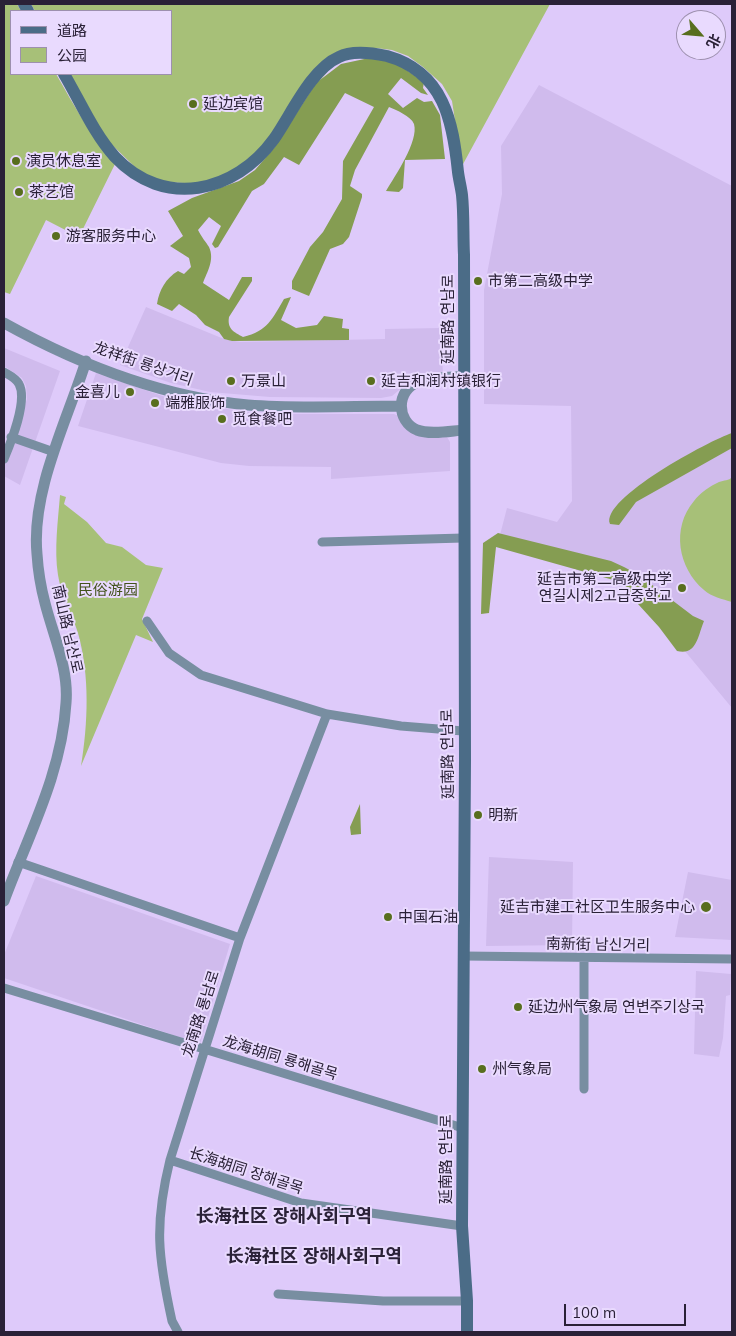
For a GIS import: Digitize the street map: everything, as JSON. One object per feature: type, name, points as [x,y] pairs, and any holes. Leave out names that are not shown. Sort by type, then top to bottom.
[{"type":"main road","name":"延南路 연남로","points":[[65,75],[115,157],[144,178],[163,185],[186,190],[223,182],[252,163],[274,138],[306,88],[339,57],[359,53],[380,54],[398,59],[414,69],[437,91],[445,105],[451,122],[462,194],[464,376],[462,1226],[468,1301],[467,1332]]},
{"type":"street","name":"龙祥街 룡상거리","points":[[4,323],[86,361],[157,388],[216,401],[262,406],[401,406]]},
{"type":"street","name":"南山路 남산로","points":[[4,901],[55,769],[62,740],[67,700],[63,670],[44,601],[36,537],[46,480],[86,361]]},
{"type":"street","points":[[4,372],[17,381],[21,393],[18,421],[4,459]]},
{"type":"street","points":[[464,376],[417,382],[405,391],[401,406],[406,422],[420,431],[464,430]]},
{"type":"street","points":[[11,436],[54,452]]},
{"type":"street","points":[[322,542],[463,538]]},
{"type":"street","points":[[147,621],[169,654],[201,675],[326,714],[402,726],[463,731]]},
{"type":"street","name":"龙南路 룡남로","points":[[178,1332],[172,1321],[158,1246],[161,1197],[170,1160],[240,938],[326,714]]},
{"type":"street","points":[[18,862],[240,938]]},
{"type":"street","name":"南新街 남신거리","points":[[463,956],[584,959],[732,959]]},
{"type":"street","points":[[584,959],[584,1089]]},
{"type":"street","name":"龙海胡同 룡해골목","points":[[4,988],[463,1128]]},
{"type":"street","name":"长海胡同 장해골목","points":[[170,1160],[301,1203],[462,1226]]},
{"type":"street","points":[[278,1294],[383,1301],[468,1301]]},
{"type":"shaded area","points":[[539,85],[732,186],[732,708],[617,569],[500,535],[507,508],[557,522],[572,501],[571,406],[484,404],[484,290],[502,194],[501,146]]},
{"type":"shaded area","points":[[146,307],[224,339],[240,342],[385,339],[385,329],[441,328],[443,375],[415,377],[392,396],[381,398],[270,397],[210,392],[171,383],[120,365]]},
{"type":"shaded area","points":[[4,348],[60,371],[20,485],[4,476],[4,466],[27,399],[26,386],[22,378],[4,366]]},
{"type":"shaded area","points":[[96,373],[168,398],[238,411],[266,414],[394,414],[447,437],[450,442],[450,471],[331,479],[331,467],[249,466],[221,463],[78,426]]},
{"type":"shaded area","points":[[489,857],[573,862],[572,945],[486,946]]},
{"type":"shaded area","name":"延吉市建工社区卫生服务中心","points":[[688,872],[732,880],[732,940],[675,937]]},
{"type":"shaded area","points":[[36,876],[230,944],[200,1044],[4,978],[4,955]]},
{"type":"shaded area","points":[[696,971],[731,974],[730,995],[726,996],[723,1038],[719,1057],[694,1054]]},
{"type":"green space","points":[[4,4],[17,4],[20,10],[10,10],[10,75],[57,75],[90,131],[116,162],[79,237],[46,220],[10,294],[4,292]]},
{"type":"green space","name":"延边宾馆","points":[[31,4],[550,4],[462,166],[452,101],[442,84],[408,56],[392,50],[376,48],[344,53],[256,153],[233,172],[209,184],[160,182],[138,170],[106,139],[71,75],[172,75],[172,10],[34,10]]},
{"type":"green space","points":[[369,58],[393,61],[424,82],[423,88],[428,95],[421,93],[401,78],[388,94],[403,108],[417,98],[424,102],[432,101],[440,115],[445,159],[405,160],[403,188],[399,192],[386,191],[410,149],[415,131],[414,124],[410,118],[389,107],[355,170],[350,186],[362,194],[362,197],[349,237],[343,244],[330,249],[309,296],[292,289],[292,281],[310,247],[323,232],[342,199],[343,161],[374,107],[345,93],[299,165],[284,157],[264,184],[252,191],[218,247],[215,248],[212,244],[221,226],[209,217],[198,230],[211,252],[210,266],[203,283],[229,300],[242,277],[252,277],[252,281],[229,317],[230,327],[234,332],[243,337],[264,328],[284,299],[291,297],[281,320],[296,328],[317,325],[324,316],[343,319],[342,328],[349,329],[349,340],[232,341],[224,339],[219,332],[205,325],[196,315],[179,304],[172,311],[157,304],[161,289],[170,277],[178,271],[184,274],[191,267],[189,258],[170,246],[183,236],[168,211],[192,198],[239,181],[255,170],[274,148],[316,83],[341,64]]},
{"type":"green space","points":[[732,433],[732,448],[636,502],[619,525],[610,524],[611,513],[638,486],[681,458]]},
{"type":"green space","points":[[732,477],[732,602],[717,598],[704,590],[695,581],[683,559],[680,535],[682,523],[696,498],[712,486]]},
{"type":"green space","name":"民俗游园","points":[[60,495],[66,497],[64,504],[87,522],[106,543],[122,547],[146,565],[163,568],[142,619],[153,642],[136,635],[81,766],[87,699],[85,666],[78,633],[59,582],[56,545]]},
{"type":"green space","points":[[498,533],[611,561],[639,575],[693,616],[704,621],[696,643],[689,650],[684,652],[677,651],[659,627],[617,581],[496,547],[489,613],[481,614],[483,543]]},
{"type":"green space","points":[[360,804],[361,834],[351,835],[350,827]]},
{"type":"place","name":"延边宾馆","points":[[193,104]]},
{"type":"place","name":"演员休息室","points":[[16,161]]},
{"type":"place","name":"茶艺馆","points":[[19,192]]},
{"type":"place","name":"游客服务中心","points":[[56,236]]},
{"type":"place","name":"市第二高级中学","points":[[478,281]]},
{"type":"place","name":"万景山","points":[[231,381]]},
{"type":"place","name":"延吉和润村镇银行","points":[[371,381]]},
{"type":"place","name":"金喜儿","points":[[130,392]]},
{"type":"place","name":"端雅服饰","points":[[155,403]]},
{"type":"place","name":"觅食餐吧","points":[[222,419]]},
{"type":"place","name":"延吉市第二高级中学 연길시제2고급중학교","points":[[682,588]]},
{"type":"place","name":"明新","points":[[478,815]]},
{"type":"place","name":"延吉市建工社区卫生服务中心","points":[[706,907]]},
{"type":"place","name":"中国石油","points":[[388,917]]},
{"type":"place","name":"延边州气象局 연변주기상국","points":[[518,1007]]},
{"type":"place","name":"州气象局","points":[[482,1069]]},
{"type":"district","name":"长海社区 장해사회구역","points":[[284,1217]]},
{"type":"district","name":"长海社区 장해사회구역","points":[[314,1257]]}]
